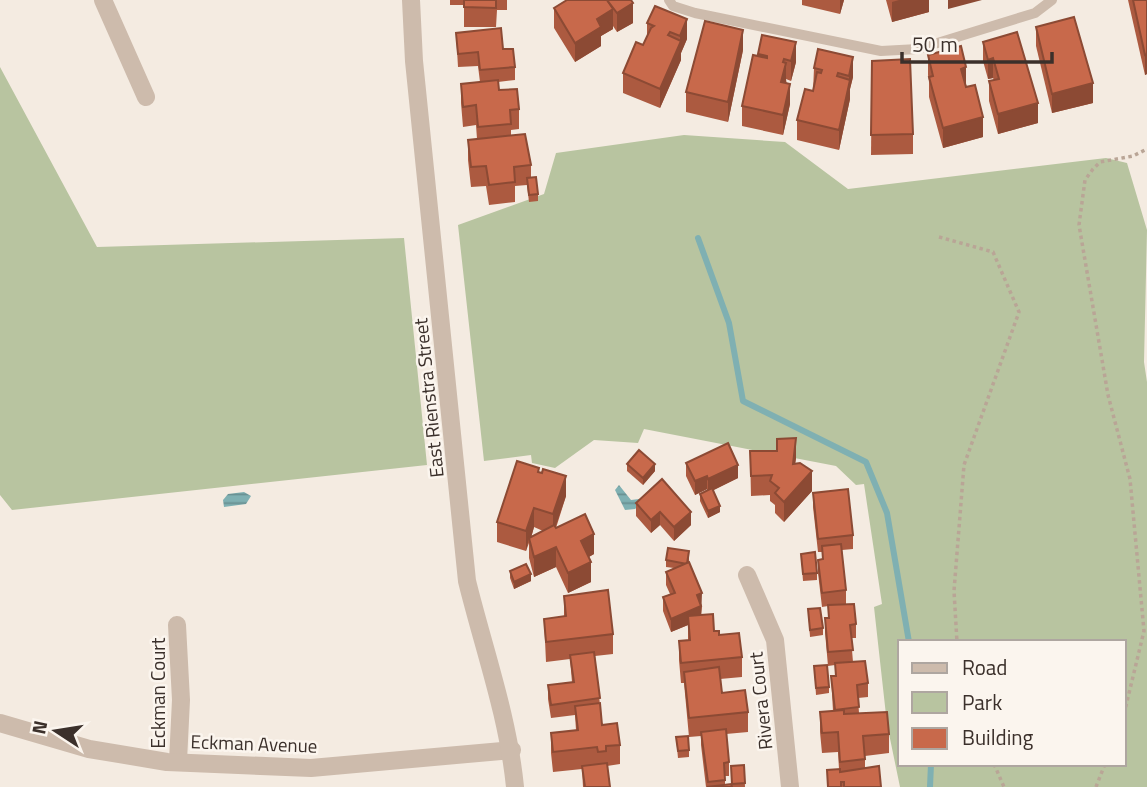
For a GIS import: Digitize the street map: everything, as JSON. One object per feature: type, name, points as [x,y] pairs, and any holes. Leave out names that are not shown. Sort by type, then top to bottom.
[{"type":"street","points":[[103,0],[146,97]]},
{"type":"street","name":"East Rienstra Street","points":[[411,0],[414,61],[467,581],[491,661],[512,750],[515,787]]},
{"type":"street","name":"Rivera Court","points":[[747,575],[775,640],[790,787]]},
{"type":"street","name":"Eckman Court","points":[[177,625],[181,700],[178,761]]},
{"type":"street","name":"Eckman Avenue","points":[[0,723],[89,748],[178,761],[311,768],[512,750]]},
{"type":"lane","points":[[669,0],[673,6],[695,13],[881,51],[918,49],[1035,13],[1052,0]]},
{"type":"path","points":[[1126,706],[1144,631],[1130,480],[1108,395],[1079,225],[1085,180],[1093,169],[1100,162],[1133,156],[1147,149]]},
{"type":"path","points":[[939,237],[993,252],[1019,312],[964,465],[954,591],[957,640]]},
{"type":"path","points":[[994,766],[1004,787]]},
{"type":"path","points":[[1096,787],[1104,766]]},
{"type":"green space","points":[[0,67],[97,247],[404,238],[427,465],[12,510],[0,495]]},
{"type":"green space","points":[[684,135],[785,142],[848,189],[1106,158],[1127,163],[1147,230],[1144,362],[1147,382],[1147,787],[900,787],[887,724],[874,607],[882,604],[864,484],[856,485],[836,466],[644,429],[638,443],[594,440],[555,468],[532,463],[531,455],[484,461],[458,225],[544,194],[556,153]]},
{"type":"water","points":[[619,485],[631,500],[639,499],[642,503],[635,509],[625,510],[615,490]]},
{"type":"water","points":[[244,492],[251,496],[246,504],[224,507],[223,500],[228,494]]},
{"type":"building","points":[[464,0],[496,0],[496,8],[464,7]]},
{"type":"building","points":[[567,0],[607,0],[613,9],[597,19],[601,27],[575,43],[554,8]]},
{"type":"building","points":[[607,0],[631,0],[633,3],[617,13]]},
{"type":"building","points":[[1133,0],[1147,0],[1145,55]]},
{"type":"building","points":[[655,6],[687,19],[680,36],[670,32],[668,35],[681,41],[660,89],[623,73],[636,42],[643,45],[654,26],[647,23]]},
{"type":"building","points":[[1074,17],[1093,83],[1052,94],[1036,27]]},
{"type":"building","points":[[705,21],[743,30],[728,102],[686,92]]},
{"type":"building","points":[[501,28],[503,49],[513,49],[515,67],[480,70],[478,52],[458,54],[456,33]]},
{"type":"building","points":[[1017,32],[1038,103],[998,114],[989,81],[999,79],[993,58],[988,60],[983,42]]},
{"type":"building","points":[[762,35],[796,42],[791,61],[784,59],[783,62],[786,63],[781,82],[790,84],[783,115],[742,106],[753,55],[767,58],[758,54]]},
{"type":"building","points":[[961,46],[966,67],[961,69],[966,87],[975,85],[983,117],[943,128],[929,77],[933,76],[928,55]]},
{"type":"building","points":[[818,49],[853,57],[849,76],[838,73],[837,76],[850,80],[839,130],[797,120],[805,89],[813,91],[817,72],[821,73],[822,70],[814,68]]},
{"type":"building","points":[[910,59],[913,134],[871,135],[872,61]]},
{"type":"building","points":[[498,80],[499,90],[517,89],[519,109],[510,110],[511,124],[478,127],[476,105],[463,107],[461,84]]},
{"type":"building","points":[[525,134],[531,165],[514,167],[515,182],[489,185],[486,166],[471,167],[468,140]]},
{"type":"building","points":[[536,177],[538,194],[529,195],[527,178]]},
{"type":"building","points":[[796,438],[793,464],[800,463],[812,471],[784,502],[775,493],[779,488],[770,481],[772,475],[751,476],[750,451],[777,451],[777,439]]},
{"type":"building","points":[[728,443],[738,465],[708,479],[707,476],[695,481],[686,463]]},
{"type":"building","points":[[639,450],[655,464],[643,478],[627,464]]},
{"type":"building","points":[[517,461],[539,468],[538,472],[542,473],[543,469],[566,476],[553,514],[534,508],[526,531],[497,522]]},
{"type":"building","points":[[662,479],[691,512],[674,527],[660,512],[651,520],[636,503]]},
{"type":"building","points":[[712,488],[720,506],[708,511],[700,494]]},
{"type":"building","points":[[848,489],[853,535],[818,539],[813,493]]},
{"type":"building","points":[[585,514],[594,534],[581,541],[591,562],[568,573],[556,547],[534,557],[529,538],[554,525],[556,528]]},
{"type":"building","points":[[841,544],[846,590],[822,593],[818,560],[823,559],[822,546]]},
{"type":"building","points":[[668,548],[689,551],[687,564],[666,560]]},
{"type":"building","points":[[815,552],[817,573],[803,574],[801,554]]},
{"type":"building","points":[[689,562],[702,593],[697,595],[701,606],[671,619],[663,597],[675,593],[666,572]]},
{"type":"building","points":[[526,564],[531,574],[514,582],[510,571]]},
{"type":"building","points":[[608,590],[613,634],[546,642],[544,619],[566,616],[564,596]]},
{"type":"building","points":[[854,604],[856,624],[850,625],[853,650],[828,652],[825,618],[829,618],[828,605]]},
{"type":"building","points":[[820,608],[823,628],[810,630],[808,609]]},
{"type":"building","points":[[713,614],[714,631],[719,631],[719,635],[739,633],[742,657],[681,663],[679,641],[690,640],[688,616]]},
{"type":"building","points":[[594,652],[600,698],[551,705],[548,685],[574,682],[570,655]]},
{"type":"building","points":[[865,661],[868,683],[857,685],[859,707],[835,710],[831,676],[836,676],[835,663]]},
{"type":"building","points":[[827,665],[829,687],[816,688],[814,666]]},
{"type":"building","points":[[719,667],[722,693],[745,690],[748,712],[689,718],[684,672]]},
{"type":"building","points":[[600,703],[602,725],[617,723],[620,745],[606,746],[606,751],[598,752],[597,747],[553,752],[551,733],[578,730],[575,706]]},
{"type":"building","points":[[844,710],[844,714],[887,712],[889,734],[863,736],[865,759],[840,762],[838,732],[822,733],[820,712]]},
{"type":"building","points":[[726,729],[729,762],[724,763],[725,780],[708,782],[701,732]]},
{"type":"building","points":[[688,736],[689,750],[678,751],[676,737]]},
{"type":"building","points":[[607,763],[610,787],[585,787],[582,766]]},
{"type":"building","points":[[744,765],[745,783],[732,784],[731,766]]},
{"type":"building","points":[[879,766],[881,787],[844,787],[844,782],[841,782],[841,787],[828,787],[827,770],[840,769],[840,772]]},
{"type":"building","points":[[731,784],[732,787],[707,787]]},
{"type":"waterway","points":[[698,238],[729,323],[743,401],[866,462],[887,513],[909,640]]},
{"type":"waterway","points":[[930,787],[931,766]]}]
